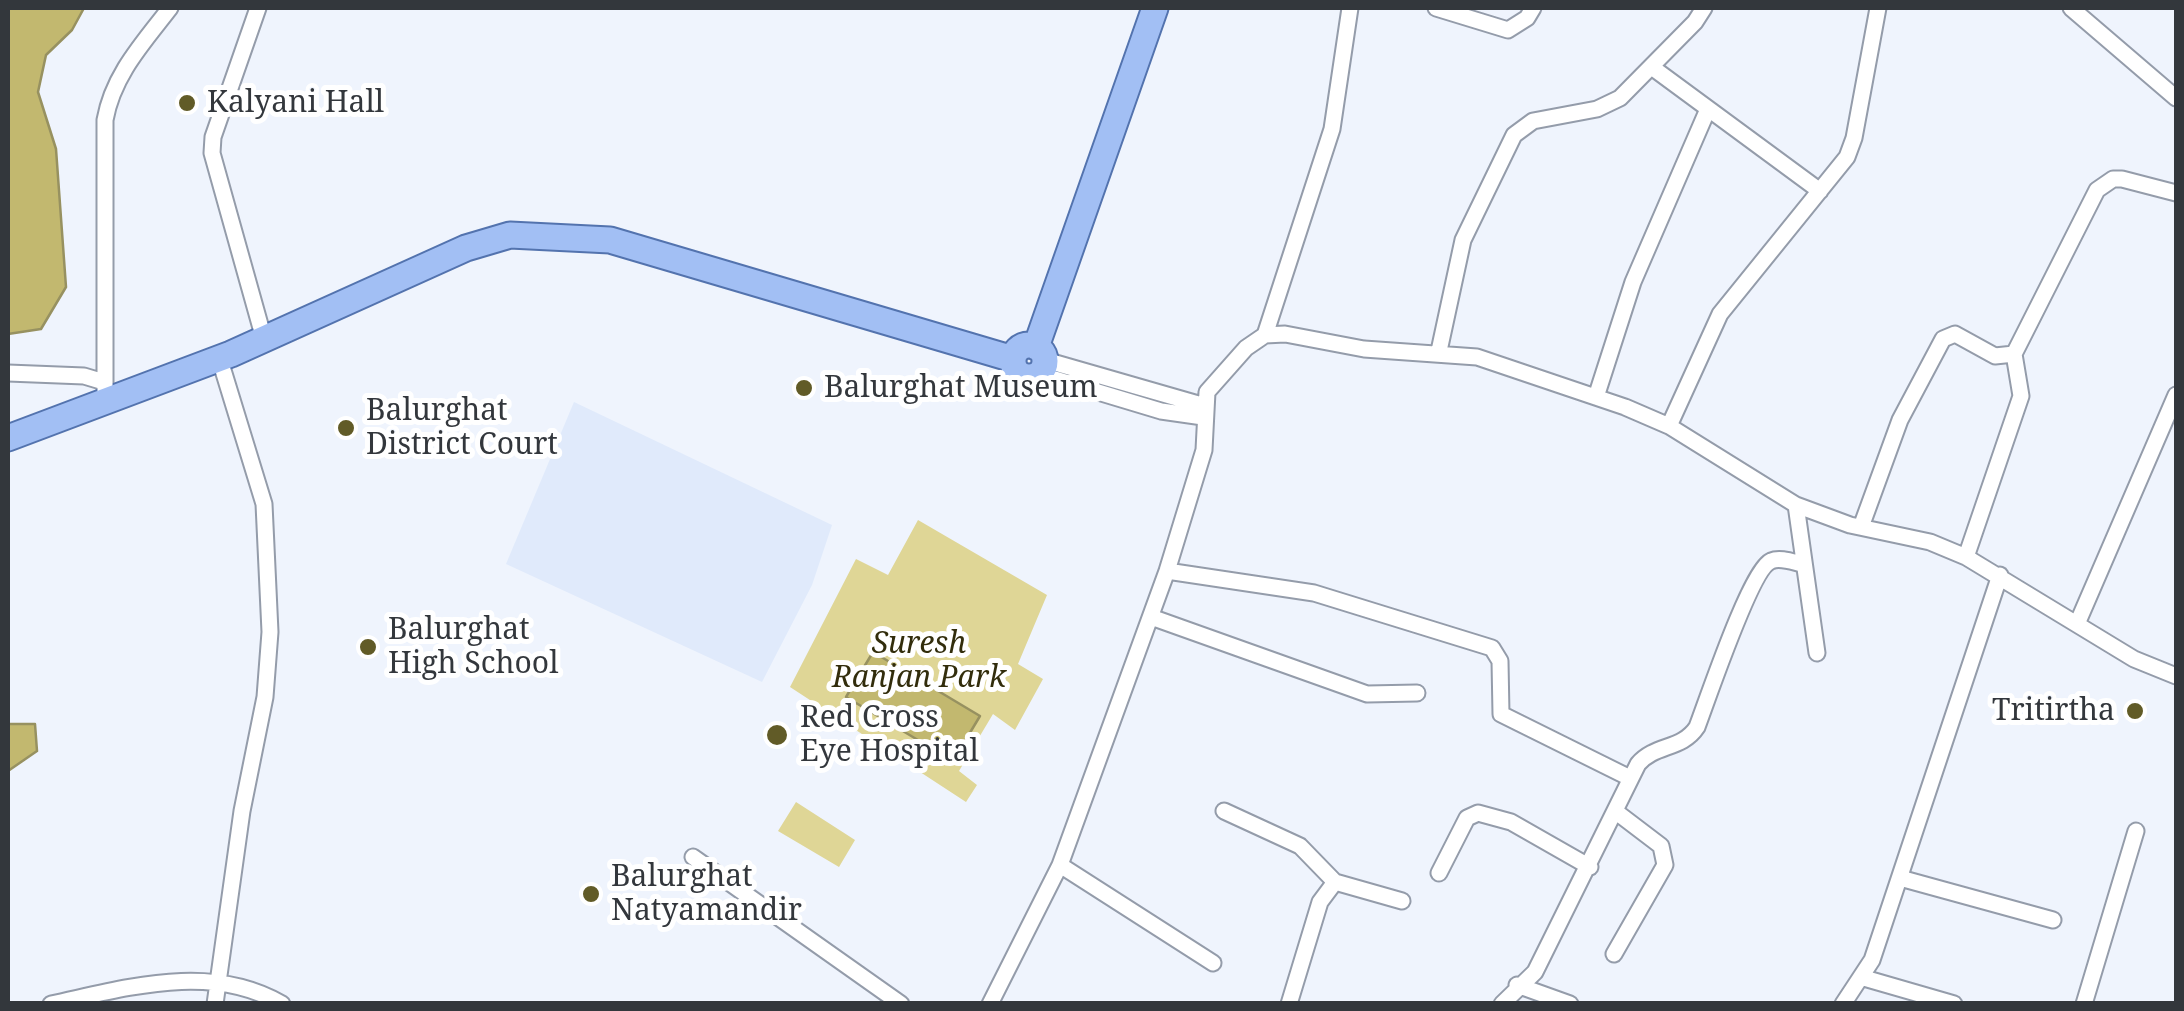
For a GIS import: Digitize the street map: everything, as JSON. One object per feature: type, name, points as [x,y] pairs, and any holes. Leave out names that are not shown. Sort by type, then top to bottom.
[{"type":"main road","points":[[8,438],[105,392],[219,357],[466,248],[510,235],[610,240],[1013,359],[1021,347],[1040,360],[1155,8]]},
{"type":"street","points":[[105,392],[104,120],[109,95],[122,72],[170,8]]},
{"type":"street","points":[[258,8],[217,124],[212,153],[264,339]]},
{"type":"street","points":[[1265,335],[1332,128],[1350,8]]},
{"type":"street","points":[[1436,8],[1508,30],[1527,18],[1532,8]]},
{"type":"street","points":[[1439,351],[1463,240],[1514,135],[1533,121],[1596,109],[1620,98],[1653,68],[1704,8]]},
{"type":"street","points":[[1669,426],[1720,314],[1847,157],[1878,8]]},
{"type":"street","points":[[2072,8],[2176,98]]},
{"type":"street","points":[[1653,68],[1820,190]]},
{"type":"street","points":[[1596,396],[1633,282],[1708,109]]},
{"type":"street","points":[[1966,556],[2020,396],[2014,354],[2097,190],[2112,179],[2176,194]]},
{"type":"street","points":[[990,1004],[1060,865],[1167,572],[1204,450],[1207,392],[1246,348],[1265,335],[1285,334],[1364,350],[1439,351],[1504,363],[1596,396],[1669,426],[1796,505],[1861,527],[1930,542],[1966,556],[2134,659],[2176,676]]},
{"type":"street","points":[[1861,527],[1900,420],[1944,338],[1956,334],[1995,356],[2014,354]]},
{"type":"street","points":[[215,1004],[242,811],[266,697],[270,632],[264,504],[219,357]]},
{"type":"street","points":[[1040,360],[1204,412]]},
{"type":"street","points":[[8,373],[84,376],[105,392]]},
{"type":"street","points":[[2076,624],[2176,396]]},
{"type":"street","points":[[1796,505],[1818,653]]},
{"type":"street","points":[[1502,1004],[1535,972],[1590,867],[1630,778],[1651,752],[1683,742],[1697,728],[1742,608],[1764,566],[1778,560],[1802,564]]},
{"type":"street","points":[[1167,572],[1314,593],[1492,648],[1500,661],[1501,714],[1630,778]]},
{"type":"street","points":[[1843,1004],[1864,978],[2000,575]]},
{"type":"street","points":[[1151,617],[1367,694],[1417,693]]},
{"type":"street","points":[[1224,811],[1300,846],[1336,882],[1402,902]]},
{"type":"street","points":[[1614,954],[1665,865],[1661,846],[1615,811]]},
{"type":"street","points":[[1440,873],[1468,818],[1478,813],[1511,822],[1590,867]]},
{"type":"street","points":[[2084,1004],[2136,831]]},
{"type":"street","points":[[693,857],[902,1004]]},
{"type":"street","points":[[1060,865],[1213,963]]},
{"type":"street","points":[[1900,878],[2053,920]]},
{"type":"street","points":[[1289,1004],[1320,902],[1336,882]]},
{"type":"street","points":[[1864,978],[1954,1004]]},
{"type":"street","points":[[51,1004],[154,982],[218,982],[265,994],[282,1004]]},
{"type":"street","points":[[1518,985],[1570,1004]]},
{"type":"shaded area","points":[[8,8],[84,8],[72,30],[46,55],[38,92],[56,149],[66,287],[41,329],[8,334]]},
{"type":"shaded area","points":[[574,402],[832,525],[812,585],[762,682],[506,564]]},
{"type":"shaded area","points":[[873,652],[980,716],[953,761],[846,697]]},
{"type":"shaded area","points":[[8,724],[35,724],[37,751],[8,771]]},
{"type":"green space","name":"Suresh Ranjan Park","points":[[918,520],[1047,595],[1018,664],[1043,679],[1015,730],[993,714],[959,771],[977,785],[966,802],[790,687],[856,559],[888,575]]},
{"type":"green space","points":[[796,802],[855,840],[839,867],[778,831]]},
{"type":"place","name":"Kalyani Hall","points":[[187,103]]},
{"type":"place","name":"Balurghat Museum","points":[[804,388]]},
{"type":"place","name":"Balurghat District Court","points":[[346,428]]},
{"type":"place","name":"Balurghat High School","points":[[368,647]]},
{"type":"place","name":"Tritirtha","points":[[2135,711]]},
{"type":"place","name":"Red Cross Eye Hospital","points":[[777,735]]},
{"type":"place","name":"Balurghat Natyamandir","points":[[591,894]]}]
